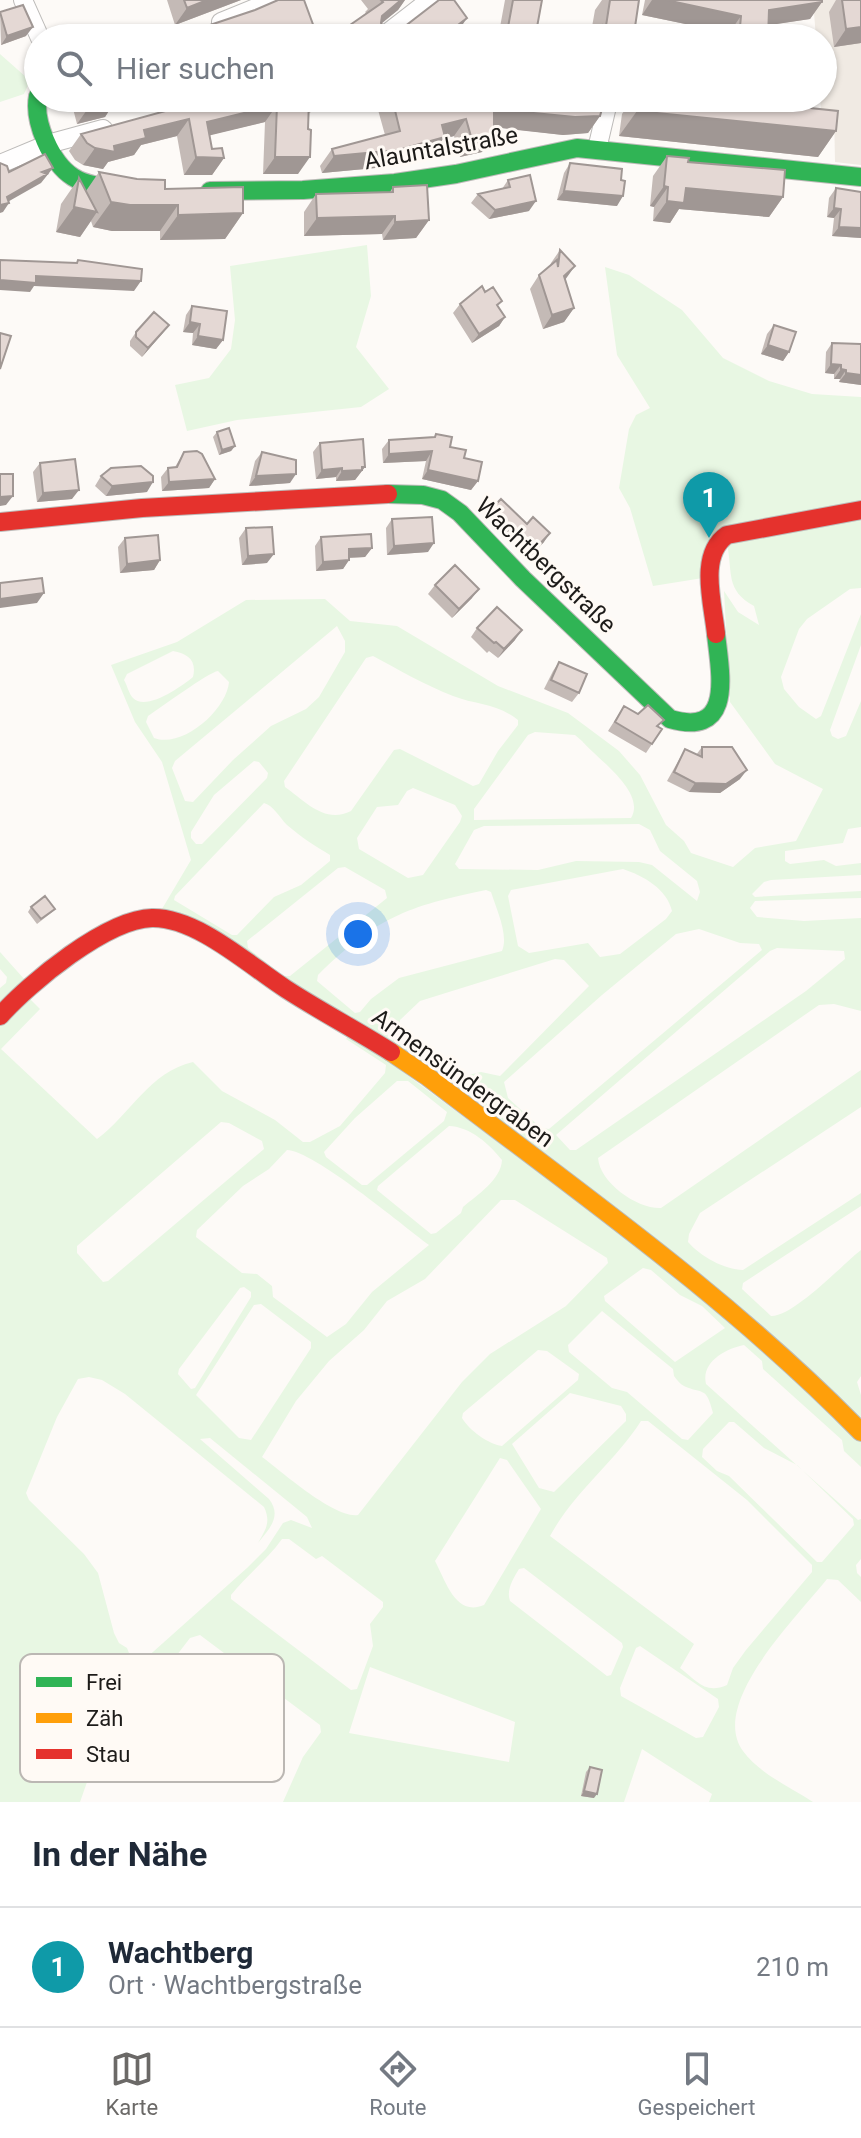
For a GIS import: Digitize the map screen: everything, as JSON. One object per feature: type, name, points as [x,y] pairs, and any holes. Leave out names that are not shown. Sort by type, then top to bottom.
[{"type":"street","points":[[23,0],[34,24]]},
{"type":"street","points":[[212,24],[275,0]]},
{"type":"street","points":[[400,24],[430,1]]},
{"type":"street","points":[[39,112],[48,144],[64,172],[97,186],[136,190]]},
{"type":"street","points":[[597,149],[606,112]]},
{"type":"street","points":[[0,164],[48,144],[119,125]]},
{"type":"street","name":"Alauntalstraße","points":[[194,191],[337,189],[469,172],[559,150],[597,149],[861,177]]},
{"type":"street","name":"Wachtbergstraße","points":[[0,522],[142,508],[400,493],[442,500],[460,513],[523,579],[670,719],[688,725],[702,722],[714,711],[722,693],[709,563],[717,542],[727,535],[861,510]]},
{"type":"street","name":"Armensündergraben","points":[[0,1016],[25,988],[43,975],[133,921],[153,918],[206,937],[271,980],[394,1052],[428,1077],[707,1291],[803,1374],[861,1432]]},
{"type":"shaded area","points":[[813,0],[861,0],[861,165],[835,162],[837,24],[815,24]]},
{"type":"green space","points":[[0,54],[24,75],[24,94],[0,102]]},
{"type":"green space","points":[[367,245],[371,296],[356,347],[389,389],[361,407],[237,420],[187,431],[175,385],[209,378],[231,349],[235,320],[230,266]]},
{"type":"green space","points":[[605,267],[629,275],[682,310],[723,358],[769,381],[812,394],[861,397],[861,504],[725,531],[703,578],[653,586],[630,508],[619,488],[629,429],[636,415],[650,408],[617,355]]},
{"type":"green space","points":[[861,514],[861,588],[850,589],[807,619],[799,629],[781,677],[784,689],[799,707],[816,719],[821,716],[861,614],[861,645],[830,730],[832,736],[838,739],[846,736],[861,701],[861,827],[848,829],[843,843],[785,851],[785,861],[790,864],[824,860],[836,866],[861,863],[861,875],[771,880],[764,882],[752,894],[755,897],[861,891],[861,898],[755,901],[750,908],[757,917],[804,921],[861,918],[861,1011],[834,1004],[819,1005],[598,1158],[605,1176],[621,1193],[641,1204],[661,1208],[861,1070],[861,1107],[700,1213],[688,1242],[713,1261],[743,1270],[861,1193],[861,1206],[743,1283],[742,1289],[771,1316],[780,1314],[804,1300],[861,1250],[861,1376],[857,1382],[861,1395],[861,1427],[477,1111],[159,914],[191,860],[162,762],[135,722],[111,665],[177,642],[246,600],[325,599],[350,621],[397,626],[498,686],[568,713],[619,751],[640,775],[666,825],[684,841],[691,853],[733,867],[755,848],[796,841],[823,789],[775,764],[730,702],[724,591],[738,612],[759,625],[754,606],[734,587],[727,544]],"holes":[[[337,626],[345,641],[345,652],[319,697],[306,709],[271,726],[193,802],[185,801],[172,768],[175,761]],[[173,651],[187,656],[194,666],[193,677],[188,681],[164,696],[146,702],[133,698],[124,680],[127,674]],[[373,656],[443,692],[494,707],[518,720],[518,725],[479,784],[473,786],[400,749],[394,750],[351,811],[342,814],[316,810],[285,787],[284,781],[366,658]],[[218,671],[229,682],[221,704],[202,724],[178,738],[154,738],[146,722],[148,716]],[[535,732],[575,735],[618,776],[632,797],[634,808],[631,818],[474,820],[474,809],[528,735]],[[254,761],[259,762],[268,773],[267,778],[202,844],[196,844],[191,832],[214,795]],[[413,788],[455,805],[462,816],[423,875],[408,878],[359,849],[357,838],[377,807],[398,805],[407,791]],[[264,803],[268,804],[287,825],[330,855],[330,861],[301,885],[274,897],[237,935],[232,935],[174,900],[175,896]],[[639,824],[650,830],[660,851],[697,881],[700,892],[697,901],[652,865],[639,862],[576,861],[538,870],[459,869],[455,864],[474,830],[484,826]],[[345,867],[385,890],[387,898],[290,976],[283,976],[248,948],[247,941],[338,868]],[[623,869],[654,884],[665,896],[672,911],[620,954],[600,957],[588,943],[529,953],[518,946],[508,896],[511,890]],[[486,890],[491,892],[503,930],[502,951],[399,978],[355,1013],[317,981],[318,975],[358,940],[376,927],[413,909],[458,896]],[[699,929],[740,943],[759,944],[762,950],[549,1129],[541,1128],[508,1098],[504,1082],[676,934]],[[777,948],[844,951],[845,959],[806,991],[576,1150],[570,1150],[556,1135],[770,951]],[[555,959],[564,960],[589,986],[500,1076],[481,1072],[464,1076],[400,1026],[400,1020],[420,1001]]]},
{"type":"green space","points":[[0,952],[25,980],[18,987],[40,1009],[1,1049],[97,1139],[152,1084],[178,1067],[193,1062],[222,1091],[275,1120],[303,1142],[310,1142],[340,1126],[385,1073],[386,1065],[346,1039],[350,1033],[704,1294],[861,1440],[861,1467],[844,1451],[842,1440],[763,1369],[762,1361],[744,1345],[722,1353],[707,1369],[706,1384],[796,1464],[764,1448],[734,1422],[729,1422],[703,1449],[702,1457],[717,1471],[729,1476],[817,1562],[822,1562],[854,1525],[853,1519],[803,1471],[858,1520],[861,1519],[861,1559],[856,1565],[861,1577],[861,1602],[838,1580],[827,1579],[761,1660],[737,1709],[735,1731],[743,1751],[767,1773],[813,1802],[709,1802],[712,1794],[642,1749],[624,1802],[283,1802],[303,1757],[321,1732],[320,1725],[284,1698],[284,1654],[225,1654],[200,1635],[190,1638],[178,1654],[151,1654],[247,1568],[266,1549],[283,1523],[291,1520],[312,1528],[307,1517],[210,1438],[200,1439],[273,1505],[273,1522],[258,1543],[267,1525],[264,1507],[125,1394],[102,1380],[89,1377],[78,1379],[57,1417],[26,1493],[29,1500],[84,1554],[98,1573],[114,1633],[129,1654],[20,1654],[20,1782],[87,1782],[80,1802],[0,1802],[0,988],[7,977],[0,969]],"holes":[[[397,1081],[408,1081],[447,1112],[444,1121],[367,1185],[362,1185],[326,1157],[324,1152],[355,1118]],[[221,1122],[229,1123],[262,1141],[264,1149],[108,1281],[103,1282],[77,1253],[77,1246]],[[449,1126],[472,1133],[502,1160],[493,1180],[436,1233],[431,1234],[377,1190]],[[287,1150],[300,1154],[337,1175],[429,1245],[372,1292],[346,1324],[327,1337],[273,1297],[272,1286],[257,1274],[242,1273],[196,1237],[197,1230],[243,1186],[269,1169]],[[501,1200],[515,1200],[607,1258],[608,1263],[566,1306],[490,1354],[462,1382],[358,1515],[348,1514],[323,1502],[262,1457],[296,1401],[329,1361],[364,1330],[387,1301],[425,1279]],[[643,1268],[651,1270],[680,1295],[702,1306],[725,1328],[675,1362],[605,1301],[604,1296]],[[240,1288],[251,1292],[251,1297],[195,1388],[191,1389],[178,1374]],[[261,1304],[311,1342],[311,1348],[251,1440],[239,1438],[196,1395],[254,1305]],[[602,1311],[673,1369],[674,1376],[681,1384],[703,1392],[713,1413],[688,1440],[682,1439],[627,1392],[612,1388],[569,1352],[568,1345]],[[538,1350],[547,1351],[579,1374],[578,1380],[502,1446],[485,1439],[462,1418],[463,1413]],[[570,1393],[621,1406],[626,1421],[554,1492],[539,1488],[512,1444]],[[641,1421],[648,1421],[747,1500],[812,1565],[812,1572],[733,1668],[727,1685],[719,1688],[707,1687],[680,1668],[694,1644],[550,1536],[571,1505]],[[500,1458],[507,1460],[541,1509],[484,1605],[474,1607],[459,1602],[435,1561]],[[282,1539],[289,1539],[316,1559],[322,1556],[383,1602],[383,1607],[370,1624],[373,1646],[357,1689],[351,1690],[231,1599],[231,1595]],[[524,1568],[622,1643],[611,1675],[607,1676],[510,1601],[512,1581],[519,1569]],[[640,1646],[718,1699],[719,1707],[703,1737],[696,1738],[621,1696],[620,1688],[636,1648]],[[370,1667],[515,1722],[509,1762],[349,1733]]]},
{"type":"building","points":[[184,0],[207,0],[187,8]]},
{"type":"building","points":[[278,0],[304,0],[313,24],[213,24]]},
{"type":"building","points":[[381,0],[401,0],[382,16],[382,24],[351,24],[383,2]]},
{"type":"building","points":[[439,0],[454,0],[467,18],[459,24],[408,24]]},
{"type":"building","points":[[513,0],[542,0],[538,24],[509,24]]},
{"type":"building","points":[[610,0],[639,0],[635,24],[606,24]]},
{"type":"building","points":[[666,0],[822,0],[769,10],[768,24],[740,24],[741,16]]},
{"type":"building","points":[[842,0],[861,0],[861,27],[846,29]]},
{"type":"building","points":[[23,5],[32,24],[24,24],[24,30],[7,36],[0,12]]},
{"type":"building","points":[[837,111],[838,111],[836,131],[647,112]]},
{"type":"building","points":[[162,112],[248,112],[207,122],[212,149],[222,148],[224,158],[196,157],[189,119],[144,130],[146,138],[114,146],[115,152],[95,148],[81,134]]},
{"type":"building","points":[[277,112],[309,112],[310,157],[275,157]]},
{"type":"building","points":[[395,112],[494,112],[494,135],[472,140],[466,119],[442,125],[445,137],[398,150],[334,156],[332,149],[400,131]]},
{"type":"building","points":[[524,112],[601,112],[600,116]]},
{"type":"building","points":[[45,154],[53,168],[42,172],[47,174],[7,197],[9,203],[0,205],[0,163],[7,166],[9,172]]},
{"type":"building","points":[[667,156],[689,158],[688,162],[785,170],[783,197],[686,188],[684,203],[667,201],[668,187],[664,186]]},
{"type":"building","points":[[570,163],[622,169],[621,180],[625,181],[623,196],[564,191]]},
{"type":"building","points":[[99,172],[165,180],[165,189],[243,187],[243,213],[178,215],[178,205],[111,202]]},
{"type":"building","points":[[530,175],[536,201],[495,210],[478,194],[510,187],[508,180]]},
{"type":"building","points":[[79,178],[97,212],[74,207]]},
{"type":"building","points":[[427,185],[429,220],[395,222],[395,216],[317,218],[316,194],[393,192],[393,187]]},
{"type":"building","points":[[836,188],[861,192],[861,228],[839,227],[841,209],[834,208]]},
{"type":"building","points":[[560,250],[575,266],[564,276],[574,308],[552,315],[539,275],[557,260],[558,267]]},
{"type":"building","points":[[0,260],[77,263],[78,260],[142,269],[141,281],[36,276],[36,283],[0,280]]},
{"type":"building","points":[[482,286],[485,292],[493,287],[502,301],[497,305],[505,317],[479,334],[460,304]]},
{"type":"building","points":[[192,306],[227,311],[223,340],[198,336],[200,324],[190,322]]},
{"type":"building","points":[[154,312],[169,325],[148,348],[136,337],[136,332]]},
{"type":"building","points":[[774,325],[796,332],[789,352],[768,345]]},
{"type":"building","points":[[0,333],[11,336],[0,369]]},
{"type":"building","points":[[832,343],[861,344],[861,375],[846,373],[841,365],[831,364]]},
{"type":"building","points":[[229,428],[235,446],[222,450],[217,432]]},
{"type":"building","points":[[436,434],[452,437],[450,447],[466,450],[464,458],[482,462],[478,481],[428,470],[432,451],[389,454],[389,440],[435,437]]},
{"type":"building","points":[[363,439],[365,467],[362,470],[322,470],[320,443]]},
{"type":"building","points":[[197,451],[202,454],[215,479],[169,482],[168,468],[177,467],[184,452]]},
{"type":"building","points":[[262,452],[296,460],[296,474],[256,476]]},
{"type":"building","points":[[75,459],[79,490],[43,493],[40,463]]},
{"type":"building","points":[[141,466],[153,476],[153,482],[112,486],[101,476],[111,468]]},
{"type":"building","points":[[0,474],[13,474],[13,496],[0,497]]},
{"type":"building","points":[[501,499],[527,524],[533,517],[550,533],[534,550],[492,508]]},
{"type":"building","points":[[432,517],[434,543],[394,546],[392,519]]},
{"type":"building","points":[[272,527],[274,554],[248,556],[246,528]]},
{"type":"building","points":[[371,534],[372,548],[349,549],[349,560],[323,562],[321,537]]},
{"type":"building","points":[[158,535],[160,560],[127,564],[125,538]]},
{"type":"building","points":[[455,565],[479,589],[459,609],[435,585]]},
{"type":"building","points":[[42,578],[44,593],[0,599],[0,583]]},
{"type":"building","points":[[497,607],[522,630],[504,649],[477,628]]},
{"type":"building","points":[[559,662],[587,674],[579,693],[551,680]]},
{"type":"building","points":[[648,705],[664,720],[657,726],[662,729],[652,744],[615,722],[624,706],[638,714]]},
{"type":"building","points":[[702,747],[732,747],[747,770],[726,784],[695,783],[674,772],[685,749],[702,757]]},
{"type":"building","points":[[45,896],[55,909],[41,919],[31,907]]},
{"type":"building","points":[[590,1767],[602,1770],[597,1794],[584,1791]]},
{"type":"traffic: fast","points":[[38,112],[45,141],[65,171],[84,182],[123,189]]},
{"type":"traffic: fast","points":[[210,191],[303,190],[395,183],[456,174],[577,148],[861,177]]},
{"type":"traffic: fast","points":[[388,494],[423,495],[442,500],[460,513],[523,579],[670,719],[691,722],[705,719],[714,710],[720,683],[716,634]]},
{"type":"traffic: slow","points":[[391,1052],[596,1204],[705,1290],[811,1383],[861,1432]]},
{"type":"traffic: jam","points":[[0,522],[142,508],[388,494]]},
{"type":"traffic: jam","points":[[716,634],[710,567],[718,544],[727,535],[861,510]]},
{"type":"traffic: jam","points":[[0,1016],[70,955],[113,929],[152,918],[187,925],[205,934],[286,989],[391,1052]]},
{"type":"place","name":"Wachtberg","points":[[709,538]]}]
